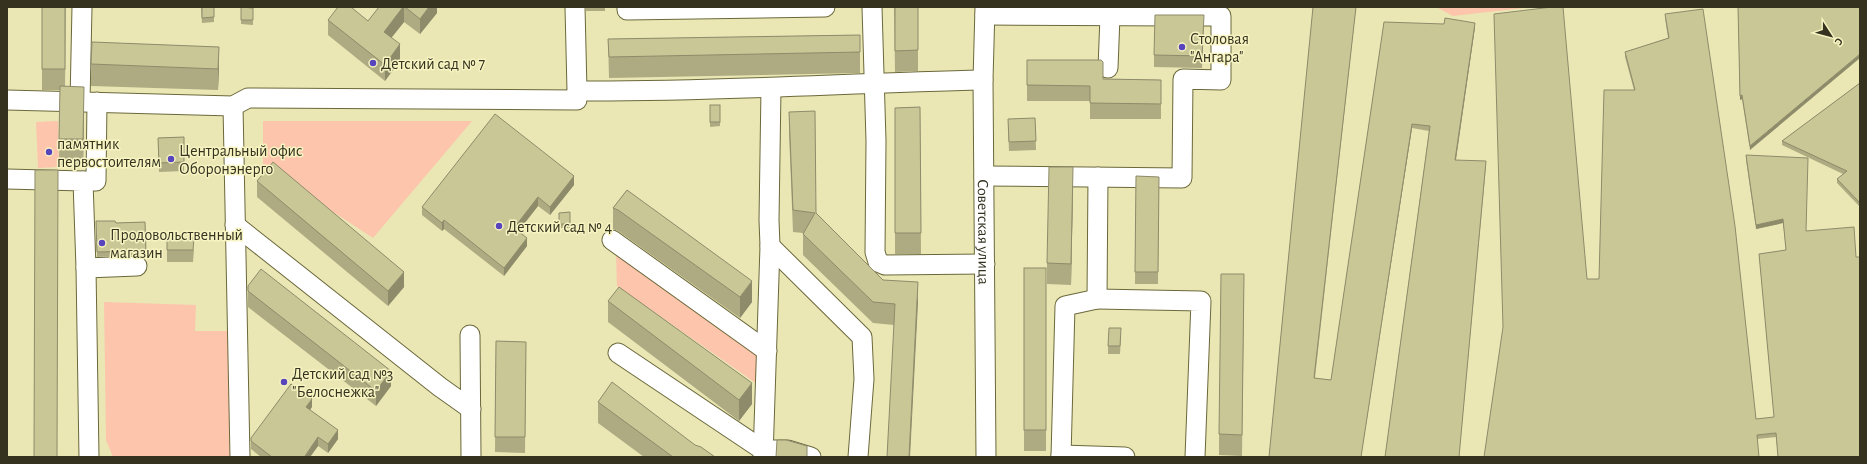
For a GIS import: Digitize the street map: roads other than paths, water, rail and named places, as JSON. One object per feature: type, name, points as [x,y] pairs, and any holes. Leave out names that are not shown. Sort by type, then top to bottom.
[{"type":"street","points":[[7,179],[96,181],[82,7]]},
{"type":"street","points":[[7,100],[233,106],[248,98],[577,100],[575,7]]},
{"type":"street","points":[[627,7],[627,10],[825,7]]},
{"type":"street","points":[[872,7],[876,252],[878,262],[885,265],[985,264]]},
{"type":"street","points":[[984,176],[1182,178],[1183,79],[1221,80],[1221,16],[1180,12],[1110,16],[985,11]]},
{"type":"street","name":"Советская улица","points":[[985,11],[983,80],[986,457]]},
{"type":"street","points":[[1108,68],[1110,16]]},
{"type":"street","points":[[577,91],[771,88],[874,82],[983,80]]},
{"type":"street","points":[[763,454],[766,401],[770,246],[771,88]]},
{"type":"street","points":[[233,106],[240,457]]},
{"type":"street","points":[[1097,299],[1098,177]]},
{"type":"street","points":[[83,181],[89,457]]},
{"type":"street","points":[[235,225],[440,387],[471,409]]},
{"type":"street","points":[[612,240],[767,351]]},
{"type":"street","points":[[770,246],[862,337],[864,379],[858,457]]},
{"type":"street","points":[[86,268],[137,266]]},
{"type":"street","points":[[1125,457],[1061,456],[1065,306],[1097,299],[1201,301],[1195,457]]},
{"type":"street","points":[[470,335],[471,457]]},
{"type":"street","points":[[618,352],[763,454],[788,450],[811,457]]},
{"type":"street","points":[[747,388],[766,401]]},
{"type":"place","name":"Столовая \"Ангара\"","points":[[1182,47]]},
{"type":"place","name":"Детский сад № 7","points":[[373,63]]},
{"type":"place","name":"памятник первостоителям","points":[[49,152]]},
{"type":"place","name":"Центральный офис Оборонэнерго","points":[[171,159]]},
{"type":"place","name":"Детский сад № 4","points":[[499,226]]},
{"type":"place","name":"Продовольственный магазин","points":[[102,243]]},
{"type":"place","name":"Детский сад №3 \"Белоснежка\"","points":[[284,382]]}]
